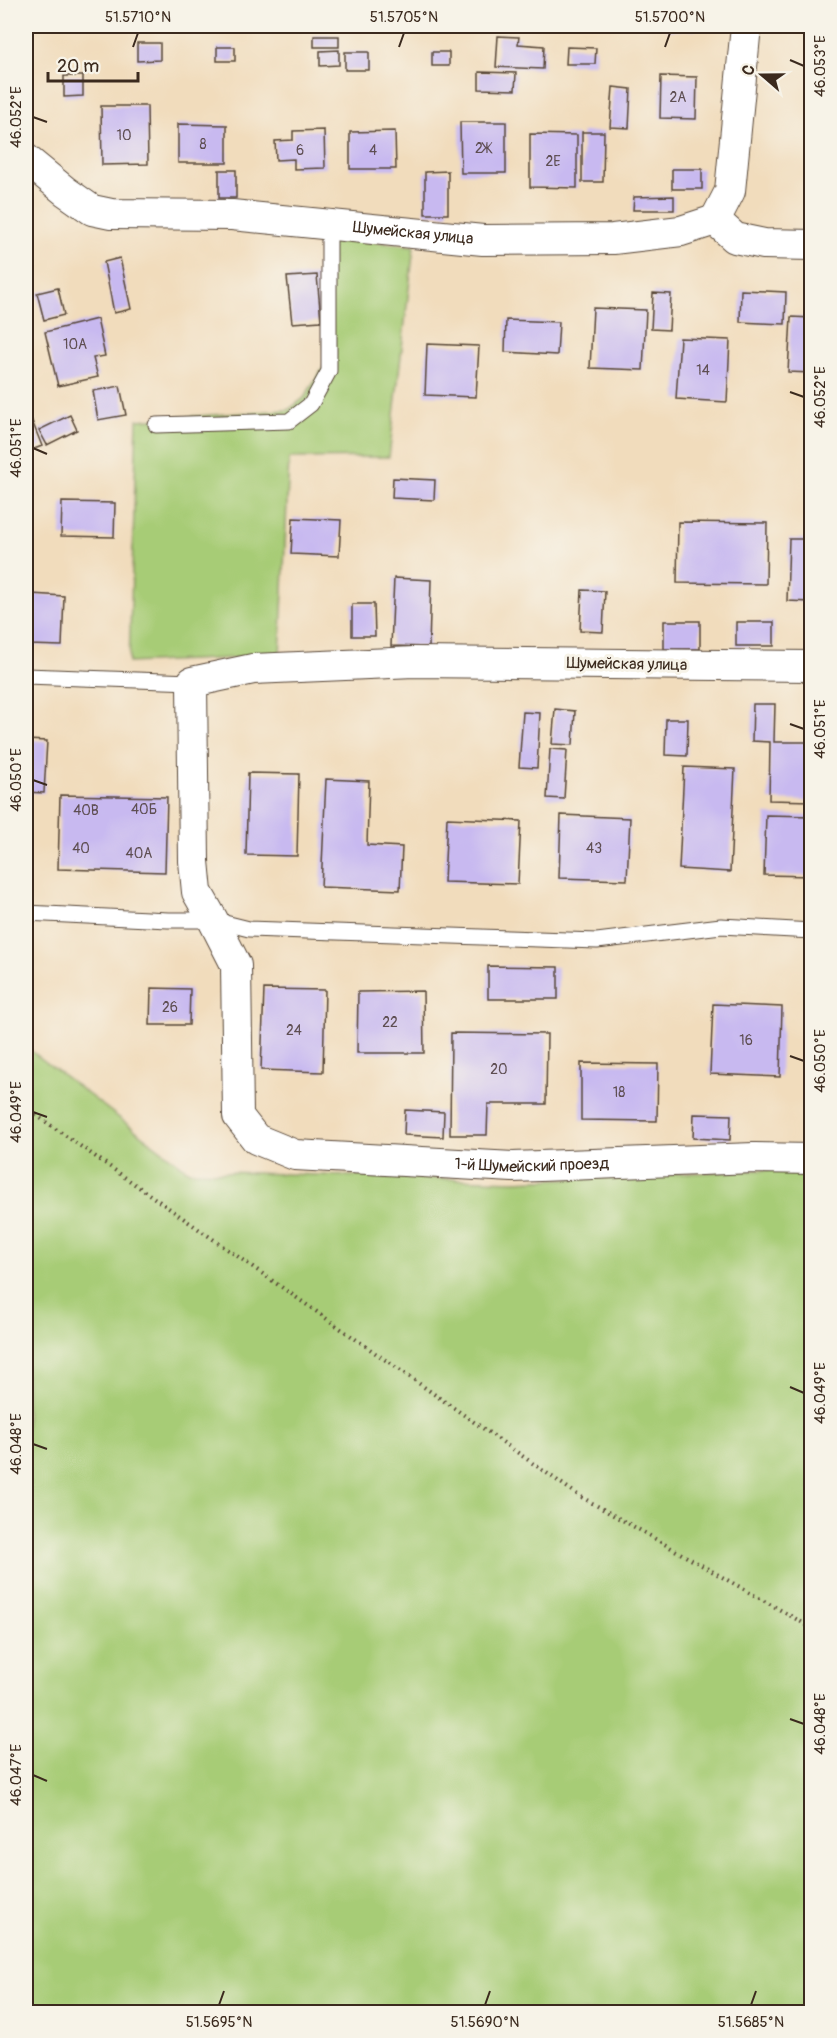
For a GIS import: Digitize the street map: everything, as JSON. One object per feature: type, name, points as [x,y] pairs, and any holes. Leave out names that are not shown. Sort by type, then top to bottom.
[{"type":"street","points":[[746,26],[730,190],[716,220],[735,238],[764,244],[812,245]]},
{"type":"street","name":"Шумейская улица","points":[[26,159],[92,210],[111,214],[232,215],[483,240],[613,238],[681,231],[716,220]]},
{"type":"street","name":"Шумейская улица","points":[[192,682],[253,669],[414,662],[812,666]]},
{"type":"street","points":[[192,682],[194,861],[197,892],[213,920]]},
{"type":"street","name":"1-й Шумейский проезд","points":[[213,920],[236,965],[238,1116],[256,1139],[295,1155],[513,1167],[754,1158],[812,1160]]},
{"type":"lane","points":[[156,425],[289,421],[310,404],[329,372],[329,224]]},
{"type":"lane","points":[[26,676],[192,682]]},
{"type":"lane","points":[[26,913],[168,921],[213,920],[249,929],[597,941],[721,926],[812,931]]},
{"type":"path","points":[[26,1108],[578,1495],[812,1628]]},
{"type":"green space","points":[[321,237],[414,246],[389,457],[289,458],[280,656],[129,663],[137,420],[288,410],[304,398],[325,365]]},
{"type":"green space","points":[[26,1047],[189,1171],[514,1181],[811,1168],[811,2012],[26,2012]]},
{"type":"building","points":[[667,26],[696,26],[696,30],[667,30]]},
{"type":"building","points":[[314,36],[339,36],[339,47],[314,47]]},
{"type":"building","points":[[498,36],[519,37],[518,44],[544,46],[543,69],[496,67]]},
{"type":"building","points":[[137,43],[160,43],[160,60],[137,61]]},
{"type":"building","points":[[217,47],[235,47],[235,61],[217,61]]},
{"type":"building","points":[[567,47],[596,48],[595,64],[566,64]]},
{"type":"building","points":[[339,50],[339,65],[320,66],[320,51]]},
{"type":"building","points":[[345,52],[369,52],[369,70],[345,70]]},
{"type":"building","points":[[432,52],[449,52],[449,66],[432,66]]},
{"type":"building","points":[[479,72],[516,73],[515,90],[479,89]]},
{"type":"building","points":[[64,76],[83,76],[83,96],[64,97]]},
{"type":"building","points":[[661,76],[697,77],[696,119],[660,118]]},
{"type":"building","points":[[613,87],[631,89],[629,128],[610,127]]},
{"type":"building","points":[[101,106],[147,106],[148,164],[102,165]]},
{"type":"building","points":[[460,122],[506,122],[506,173],[461,173]]},
{"type":"building","points":[[178,124],[227,125],[227,163],[178,163]]},
{"type":"building","points":[[324,130],[325,168],[294,169],[294,159],[276,160],[275,141],[293,140],[293,131]]},
{"type":"building","points":[[395,131],[396,169],[350,169],[350,132]]},
{"type":"building","points":[[582,132],[604,132],[603,182],[582,182]]},
{"type":"building","points":[[530,134],[577,135],[577,188],[530,187]]},
{"type":"building","points":[[672,169],[702,169],[702,189],[672,189]]},
{"type":"building","points":[[219,170],[236,170],[236,198],[219,198]]},
{"type":"building","points":[[448,171],[448,214],[425,214],[425,172]]},
{"type":"building","points":[[674,196],[674,210],[633,210],[634,197]]},
{"type":"building","points":[[120,258],[131,309],[114,313],[104,262]]},
{"type":"building","points":[[317,275],[321,321],[292,323],[287,277]]},
{"type":"building","points":[[58,288],[64,315],[44,320],[37,293]]},
{"type":"building","points":[[741,290],[786,292],[785,324],[740,322]]},
{"type":"building","points":[[653,293],[671,294],[669,330],[651,329]]},
{"type":"building","points":[[593,308],[646,310],[643,370],[590,368]]},
{"type":"building","points":[[791,317],[812,318],[812,373],[788,372]]},
{"type":"building","points":[[97,319],[105,356],[93,358],[98,377],[58,386],[45,332]]},
{"type":"building","points":[[506,320],[559,322],[557,355],[505,352]]},
{"type":"building","points":[[680,338],[730,340],[727,402],[676,399]]},
{"type":"building","points":[[427,344],[479,346],[476,397],[425,395]]},
{"type":"building","points":[[120,386],[126,415],[98,420],[93,391]]},
{"type":"building","points":[[70,415],[77,430],[47,445],[39,430]]},
{"type":"building","points":[[30,416],[42,446],[29,451],[26,441],[26,418]]},
{"type":"building","points":[[393,478],[435,480],[434,500],[392,498]]},
{"type":"building","points":[[62,502],[115,503],[114,537],[61,536]]},
{"type":"building","points":[[293,518],[341,520],[339,556],[291,554]]},
{"type":"building","points":[[678,522],[767,523],[766,584],[677,583]]},
{"type":"building","points":[[789,539],[812,539],[812,602],[787,601]]},
{"type":"building","points":[[394,578],[431,580],[429,647],[391,646]]},
{"type":"building","points":[[582,590],[605,591],[603,632],[580,631]]},
{"type":"building","points":[[31,594],[64,596],[62,646],[29,645]]},
{"type":"building","points":[[352,604],[374,604],[375,636],[352,636]]},
{"type":"building","points":[[664,621],[700,621],[700,649],[664,649]]},
{"type":"building","points":[[736,622],[774,622],[774,646],[736,646]]},
{"type":"building","points":[[753,704],[775,704],[774,742],[812,742],[812,801],[769,800],[770,742],[752,741]]},
{"type":"building","points":[[555,709],[575,711],[573,745],[552,744]]},
{"type":"building","points":[[523,712],[540,713],[537,768],[519,767]]},
{"type":"building","points":[[666,719],[688,719],[687,756],[665,755]]},
{"type":"building","points":[[26,740],[47,741],[44,793],[26,792]]},
{"type":"building","points":[[550,749],[567,750],[564,799],[547,798]]},
{"type":"building","points":[[684,767],[735,769],[730,872],[679,869]]},
{"type":"building","points":[[248,773],[299,774],[297,856],[246,855]]},
{"type":"building","points":[[326,779],[369,781],[367,845],[402,847],[400,890],[321,887]]},
{"type":"building","points":[[60,795],[167,797],[165,872],[58,869]]},
{"type":"building","points":[[561,815],[630,818],[627,880],[559,878]]},
{"type":"building","points":[[766,815],[812,816],[812,876],[764,875]]},
{"type":"building","points":[[447,818],[521,821],[518,884],[444,882]]},
{"type":"building","points":[[488,966],[558,967],[558,999],[488,999]]},
{"type":"building","points":[[151,988],[190,989],[189,1025],[150,1025]]},
{"type":"building","points":[[264,989],[325,990],[323,1072],[261,1070]]},
{"type":"building","points":[[423,991],[424,1053],[357,1053],[358,992]]},
{"type":"building","points":[[713,1004],[782,1007],[780,1077],[710,1074]]},
{"type":"building","points":[[451,1033],[547,1034],[546,1104],[488,1104],[487,1135],[450,1135]]},
{"type":"building","points":[[581,1063],[658,1064],[657,1121],[581,1120]]},
{"type":"building","points":[[405,1110],[444,1112],[443,1137],[404,1135]]},
{"type":"building","points":[[694,1114],[731,1115],[730,1140],[693,1138]]}]
